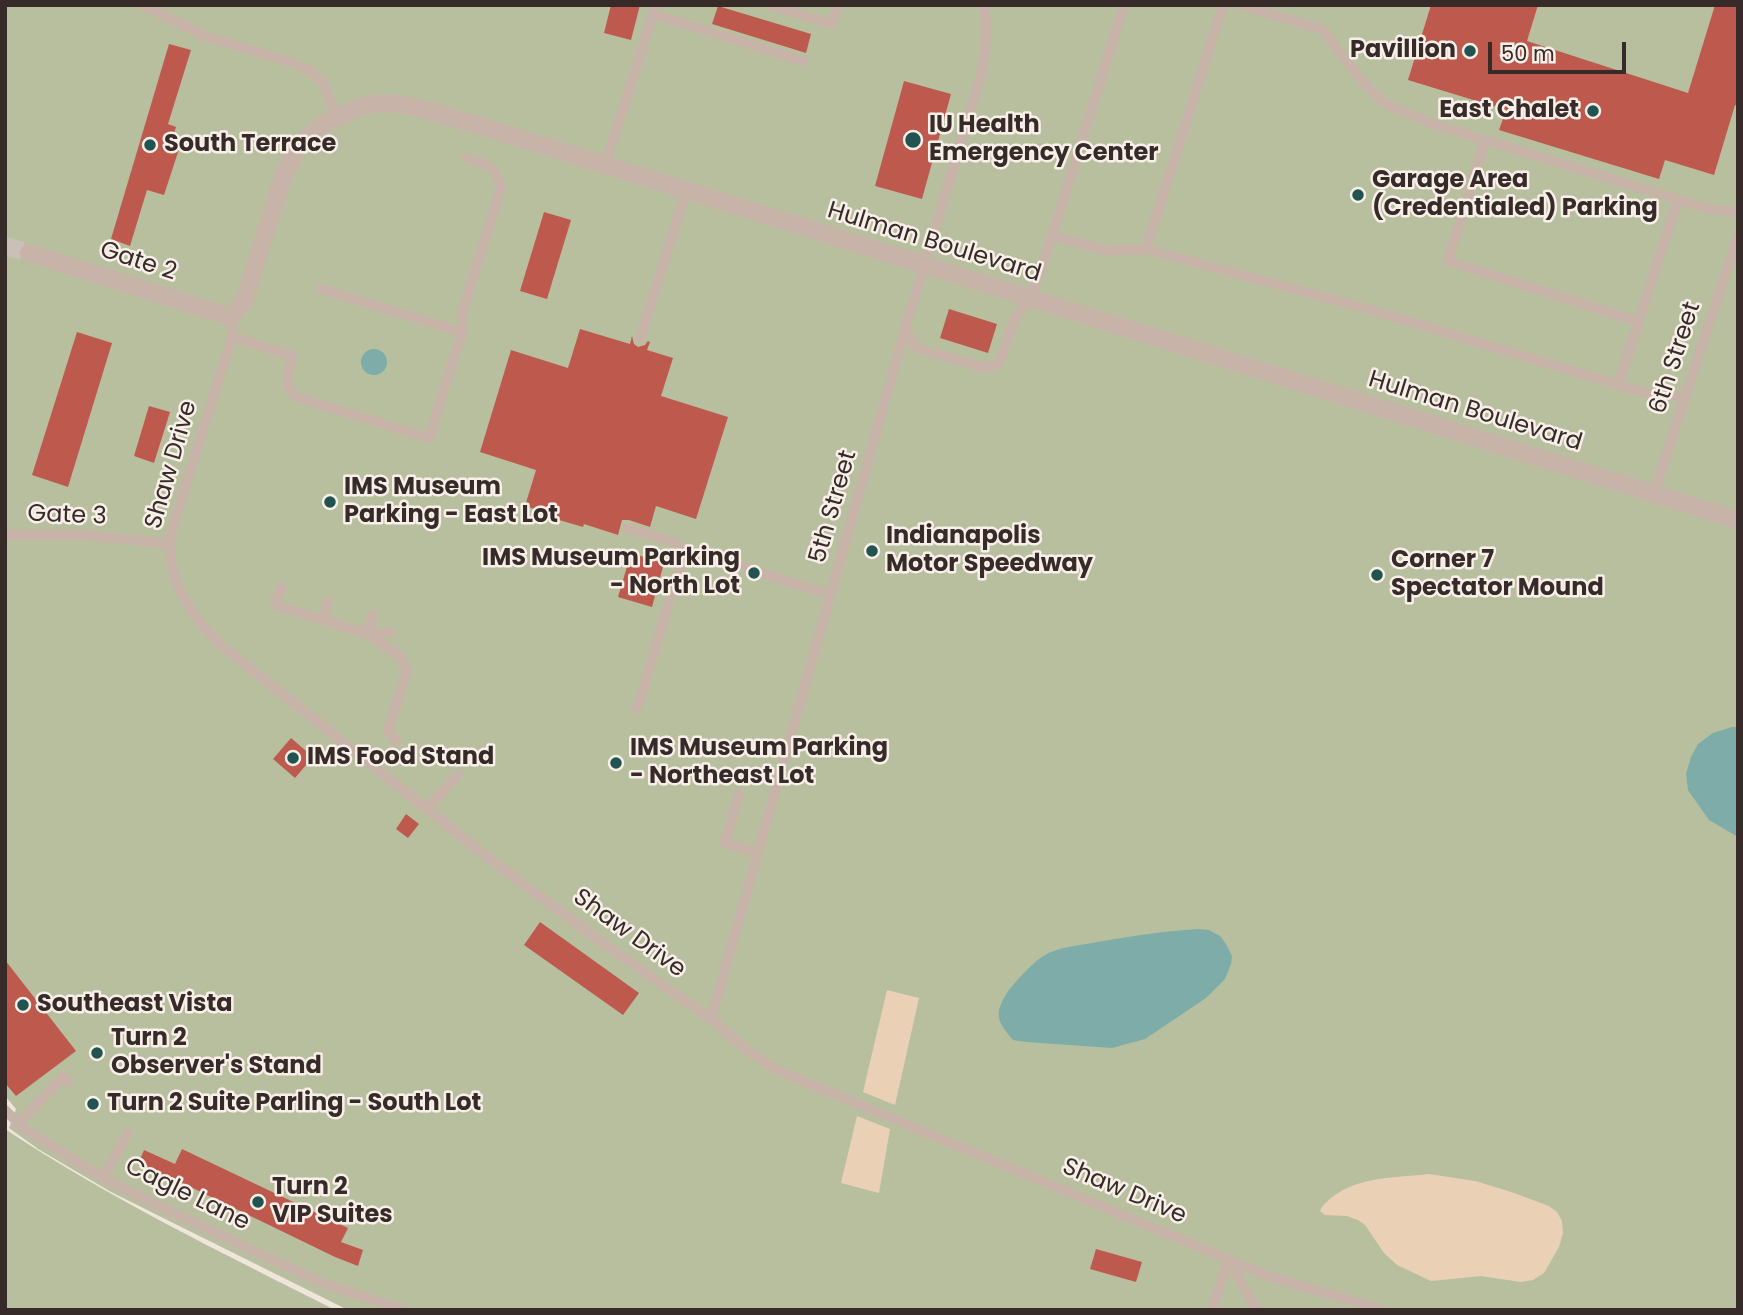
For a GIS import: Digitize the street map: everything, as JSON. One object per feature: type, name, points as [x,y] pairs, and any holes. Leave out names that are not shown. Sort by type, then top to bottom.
[{"type":"street","name":"Hulman Boulevard","points":[[231,317],[244,301],[284,174],[295,152],[308,137],[337,117],[371,104],[392,103],[420,108],[605,165],[1738,520]]},
{"type":"street","name":"Gate 2","points":[[29,253],[231,317]]},
{"type":"lane","points":[[143,5],[205,36],[293,63],[310,71],[324,84],[337,117]]},
{"type":"lane","points":[[769,5],[832,24],[838,5]]},
{"type":"lane","name":"5th Street","points":[[711,1019],[906,326],[980,78],[986,48],[985,5]]},
{"type":"lane","points":[[906,326],[912,344],[922,350],[985,368],[998,364],[1012,324],[1030,299],[1124,5]]},
{"type":"lane","points":[[1146,249],[1223,5]]},
{"type":"lane","points":[[1239,5],[1322,29],[1355,73],[1383,103],[1430,123],[1709,209],[1738,212]]},
{"type":"lane","points":[[605,165],[654,10],[803,61]]},
{"type":"lane","points":[[1485,140],[1448,261],[1639,322]]},
{"type":"lane","points":[[232,337],[293,356],[287,377],[289,390],[296,397],[429,438],[462,332],[462,312],[501,188],[498,174],[487,164],[466,158]]},
{"type":"lane","points":[[640,339],[686,191]]},
{"type":"lane","points":[[1618,385],[1678,199]]},
{"type":"lane","name":"6th Street","points":[[1654,493],[1738,235]]},
{"type":"lane","points":[[1052,236],[1108,251],[1146,249],[1368,309],[1642,392],[1685,397]]},
{"type":"lane","points":[[321,289],[462,332]]},
{"type":"lane","name":"Shaw Drive","points":[[231,317],[232,337],[177,512],[170,544],[176,581],[181,592],[198,620],[214,639],[491,860],[711,1019],[748,1051],[787,1075],[1268,1276],[1383,1310]]},
{"type":"lane","points":[[627,528],[831,595]]},
{"type":"lane","name":"Gate 3","points":[[5,535],[86,535],[170,544]]},
{"type":"lane","points":[[637,709],[685,549]]},
{"type":"lane","points":[[281,587],[275,605],[367,634],[401,657],[407,670],[405,692],[388,730],[396,741]]},
{"type":"lane","points":[[323,620],[328,601]]},
{"type":"lane","points":[[367,634],[373,615]]},
{"type":"lane","points":[[367,634],[391,632]]},
{"type":"lane","points":[[426,809],[458,775]]},
{"type":"lane","points":[[739,794],[725,843],[758,853]]},
{"type":"lane","points":[[18,1124],[63,1077],[69,1083]]},
{"type":"lane","name":"Cagle Lane","points":[[5,1110],[18,1124],[103,1178],[322,1283],[404,1310]]},
{"type":"lane","points":[[103,1178],[128,1133]]},
{"type":"lane","points":[[1212,1310],[1228,1259]]},
{"type":"lane","points":[[1228,1259],[1256,1310]]},
{"type":"green space","name":"Indianapolis Motor Speedway","points":[[5,5],[1738,5],[1738,1310],[348,1310],[111,1192],[38,1149],[9,1128],[16,1109],[5,1096]]},
{"type":"green space","points":[[5,1129],[126,1202],[335,1310],[5,1310]]},
{"type":"sand","points":[[887,990],[919,998],[895,1105],[863,1092]]},
{"type":"sand","points":[[857,1116],[890,1129],[879,1193],[841,1183]]},
{"type":"sand","points":[[1429,1174],[1475,1181],[1549,1206],[1557,1212],[1562,1221],[1563,1233],[1559,1247],[1544,1273],[1533,1280],[1521,1282],[1481,1276],[1431,1281],[1397,1265],[1358,1220],[1347,1216],[1325,1215],[1320,1211],[1331,1198],[1353,1186],[1378,1179]]},
{"type":"water","points":[[374,349],[383,353],[387,362],[383,371],[374,375],[365,371],[361,362],[365,353]]},
{"type":"water","points":[[1738,727],[1738,837],[1709,820],[1688,790],[1686,774],[1698,744],[1713,733]]},
{"type":"water","points":[[1209,930],[1220,936],[1226,944],[1232,956],[1225,979],[1206,998],[1145,1039],[1112,1048],[1026,1042],[1013,1040],[1001,1023],[1000,1007],[1007,993],[1030,967],[1050,952],[1131,936]]},
{"type":"building","points":[[611,5],[640,5],[631,40],[604,33]]},
{"type":"building","points":[[1431,5],[1538,5],[1527,41],[1688,93],[1715,5],[1738,5],[1738,106],[1735,105],[1714,175],[1665,160],[1659,179],[1499,130],[1506,110],[1408,80]]},
{"type":"building","points":[[718,6],[811,34],[806,53],[712,24]]},
{"type":"building","name":"South Terrace","points":[[169,44],[191,50],[168,124],[176,127],[173,137],[182,140],[164,195],[147,190],[130,246],[111,239]]},
{"type":"building","name":"IU Health Emergency Center","points":[[904,81],[951,94],[922,199],[875,186]]},
{"type":"building","points":[[544,212],[571,220],[547,299],[520,291]]},
{"type":"building","points":[[949,309],[997,324],[988,353],[940,338]]},
{"type":"building","points":[[580,329],[630,344],[632,336],[638,347],[650,342],[647,350],[673,358],[661,396],[728,417],[696,519],[656,506],[650,527],[622,520],[618,535],[584,524],[583,527],[559,520],[559,517],[525,506],[536,470],[480,452],[511,350],[568,368]]},
{"type":"building","points":[[77,332],[112,343],[68,487],[32,475]]},
{"type":"building","points":[[149,406],[170,412],[154,463],[134,456]]},
{"type":"building","points":[[631,553],[664,563],[652,607],[618,597]]},
{"type":"building","name":"IMS Food Stand","points":[[291,738],[313,757],[295,778],[273,759]]},
{"type":"building","points":[[406,814],[419,824],[408,838],[396,829]]},
{"type":"building","points":[[540,922],[639,993],[623,1015],[524,945]]},
{"type":"building","name":"Southeast Vista","points":[[5,960],[76,1051],[16,1096],[5,1083]]},
{"type":"building","name":"Turn 2 VIP Suites","points":[[182,1149],[348,1228],[341,1242],[363,1250],[358,1266],[139,1162],[144,1150],[175,1164]]},
{"type":"building","points":[[1096,1249],[1142,1262],[1136,1282],[1090,1269]]},
{"type":"tunnel","points":[[5,246],[29,253]]},
{"type":"place","name":"Pavillion","points":[[1470,51]]},
{"type":"place","name":"East Chalet","points":[[1593,111]]},
{"type":"place","name":"IU Health Emergency Center","points":[[913,140]]},
{"type":"place","name":"South Terrace","points":[[150,145]]},
{"type":"place","name":"Garage Area (Credentialed) Parking","points":[[1358,195]]},
{"type":"place","name":"IMS Museum Parking - East Lot","points":[[330,502]]},
{"type":"place","name":"Indianapolis Motor Speedway","points":[[872,551]]},
{"type":"place","name":"IMS Museum Parking - North Lot","points":[[754,573]]},
{"type":"place","name":"Corner 7 Spectator Mound","points":[[1377,575]]},
{"type":"place","name":"IMS Food Stand","points":[[293,758]]},
{"type":"place","name":"IMS Museum Parking - Northeast Lot","points":[[616,763]]},
{"type":"place","name":"Southeast Vista","points":[[23,1005]]},
{"type":"place","name":"Turn 2 Observer's Stand","points":[[97,1053]]},
{"type":"place","name":"Turn 2 Suite Parling - South Lot","points":[[93,1104]]},
{"type":"place","name":"Turn 2 VIP Suites","points":[[258,1202]]}]
